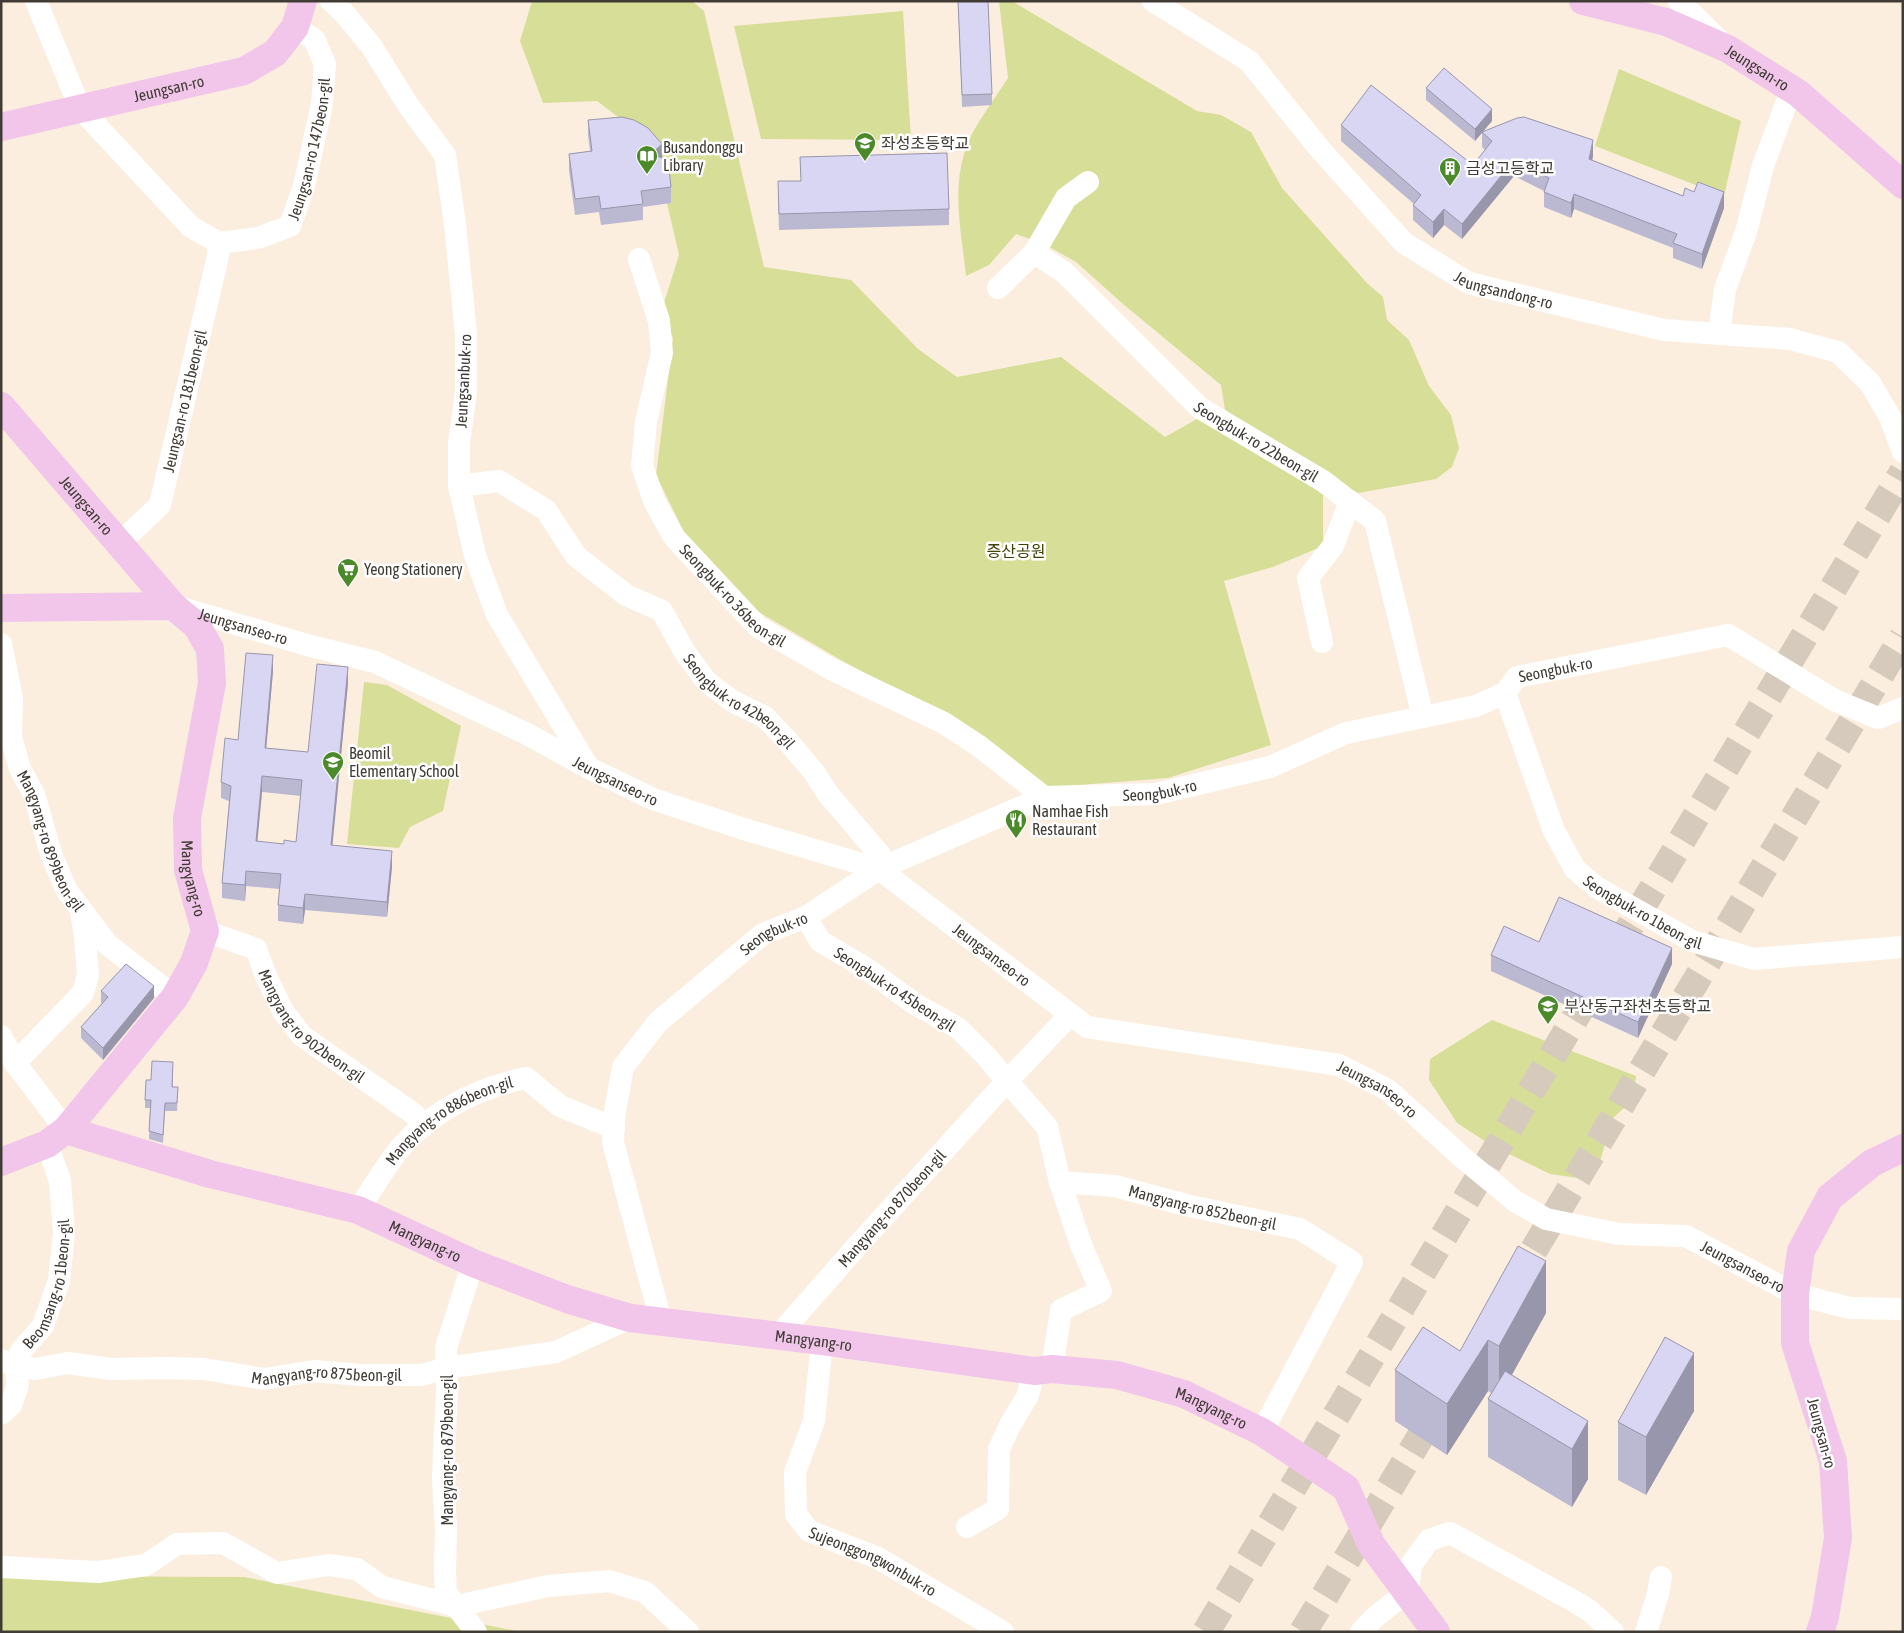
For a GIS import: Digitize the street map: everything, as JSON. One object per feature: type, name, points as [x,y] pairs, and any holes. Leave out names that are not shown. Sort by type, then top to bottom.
[{"type":"main road","name":"Jeungsan-ro","points":[[1,126],[244,71],[275,53],[295,27],[303,1]]},
{"type":"main road","name":"Jeungsan-ro","points":[[1583,1],[1666,22],[1728,49],[1798,93],[1903,184]]},
{"type":"main road","name":"Jeungsan-ro","points":[[1,406],[174,606]]},
{"type":"main road","points":[[1,608],[174,606]]},
{"type":"main road","name":"Mangyang-ro","points":[[174,606],[197,626],[210,649],[212,683],[186,818],[188,870],[205,931],[194,963],[174,997],[57,1137],[358,1210],[473,1263],[567,1299],[630,1318],[1043,1370],[1117,1375],[1184,1394],[1262,1432],[1346,1488],[1371,1544],[1408,1591],[1436,1632]]},
{"type":"main road","points":[[1,1162],[57,1137]]},
{"type":"main road","name":"Jeungsan-ro","points":[[1820,1632],[1825,1617],[1838,1538],[1833,1461],[1796,1343],[1795,1294],[1801,1251],[1830,1198],[1872,1162],[1903,1148]]},
{"type":"street","points":[[36,1],[80,108],[191,227],[220,243]]},
{"type":"street","name":"Jeungsanbuk-ro","points":[[330,1],[345,14],[372,47],[408,105],[445,155],[455,224],[466,334],[466,392],[459,443],[459,486],[475,555],[497,615],[589,768]]},
{"type":"street","name":"Jeungsandong-ro","points":[[1153,1],[1248,61],[1319,148],[1404,244],[1469,283],[1664,330],[1790,339],[1838,352],[1870,383],[1890,417],[1903,452]]},
{"type":"street","points":[[1679,1],[1728,49]]},
{"type":"street","name":"Jeungsan-ro 147beon-gil","points":[[220,243],[258,238],[290,226],[304,186],[322,104],[325,64],[314,39],[295,27]]},
{"type":"street","points":[[1719,334],[1725,288],[1746,232],[1763,166],[1786,104],[1798,93]]},
{"type":"street","points":[[998,288],[1034,253],[1066,198],[1088,182]]},
{"type":"street","name":"Jeungsan-ro 181beon-gil","points":[[120,544],[160,505],[220,243]]},
{"type":"street","name":"Seongbuk-ro 22beon-gil","points":[[1034,253],[1064,272],[1200,408],[1323,480],[1375,521],[1423,717]]},
{"type":"street","name":"Seongbuk-ro 36beon-gil","points":[[639,259],[659,321],[662,353],[646,422],[642,466],[655,503],[674,537],[758,626],[831,669],[944,723],[979,746],[1044,797]]},
{"type":"street","name":"Seongbuk-ro 42beon-gil","points":[[459,486],[499,481],[546,510],[576,556],[626,595],[662,610],[684,651],[706,681],[732,700],[765,717],[786,738],[814,772],[828,794],[880,855],[878,869]]},
{"type":"street","points":[[1322,642],[1308,578],[1333,546],[1350,501]]},
{"type":"street","name":"Jeungsanseo-ro","points":[[174,606],[306,645],[375,662],[527,734],[589,768],[653,799],[750,831],[878,869],[1087,1027],[1339,1065],[1388,1090],[1463,1158],[1515,1201],[1546,1219],[1619,1234],[1686,1236],[1795,1294]]},
{"type":"street","name":"Seongbuk-ro","points":[[661,1321],[613,1142],[623,1066],[658,1022],[763,934],[806,917],[878,869],[1044,797],[1156,794],[1270,767],[1346,733],[1476,706],[1504,694],[1517,677],[1728,636],[1834,700],[1878,718],[1903,708]]},
{"type":"street","name":"Mangyang-ro 899beon-gil","points":[[1,644],[12,698],[11,736],[20,769],[34,794],[51,854],[67,891],[107,944],[174,997]]},
{"type":"street","name":"Seongbuk-ro 1beon-gil","points":[[1504,694],[1554,832],[1575,869],[1596,887],[1692,941],[1754,959],[1903,947]]},
{"type":"street","points":[[15,1063],[83,993],[88,975],[85,937],[80,910]]},
{"type":"street","name":"Seongbuk-ro 45beon-gil","points":[[806,917],[820,941],[867,969],[915,1004],[958,1028],[986,1056],[1007,1082]]},
{"type":"street","name":"Mangyang-ro 902beon-gil","points":[[205,931],[256,949],[266,976],[283,1010],[302,1036],[414,1114],[424,1126]]},
{"type":"street","points":[[967,1527],[998,1509],[999,1449],[1010,1425],[1043,1370],[1061,1310],[1100,1291],[1081,1245],[1060,1182],[1047,1127],[1007,1082],[1070,1015]]},
{"type":"street","name":"Beomsang-ro 1beon-gil","points":[[1,1036],[57,1137],[64,1233],[59,1282],[43,1326],[21,1351],[8,1362],[18,1385],[11,1405],[1,1414]]},
{"type":"street","name":"Mangyang-ro 886beon-gil","points":[[358,1210],[401,1148],[424,1126],[444,1109],[504,1082],[526,1078],[560,1106],[614,1128]]},
{"type":"street","name":"Mangyang-ro 870beon-gil","points":[[778,1336],[858,1245],[1007,1082]]},
{"type":"street","name":"Mangyang-ro 852beon-gil","points":[[1060,1182],[1116,1186],[1190,1206],[1300,1229],[1352,1262],[1262,1432]]},
{"type":"street","name":"Mangyang-ro 879beon-gil","points":[[473,1263],[446,1348],[444,1478],[446,1529],[444,1572],[446,1593],[476,1632]]},
{"type":"street","points":[[1795,1294],[1850,1308],[1903,1309]]},
{"type":"street","name":"Mangyang-ro 875beon-gil","points":[[8,1362],[35,1369],[68,1363],[111,1369],[204,1369],[264,1379],[314,1370],[362,1375],[421,1375],[447,1368],[556,1352],[630,1318]]},
{"type":"street","name":"Sujeonggongwonbuk-ro","points":[[822,1341],[814,1421],[796,1472],[796,1514],[809,1531],[878,1558],[972,1624],[1002,1632]]},
{"type":"street","points":[[1361,1632],[1374,1618],[1408,1591],[1411,1565],[1428,1540],[1450,1532],[1570,1598],[1589,1610],[1613,1632]]},
{"type":"street","points":[[1,1567],[98,1572],[146,1565],[177,1544],[222,1543],[276,1573],[329,1565],[357,1569],[382,1587],[456,1606],[548,1586],[609,1582],[645,1592],[688,1632]]},
{"type":"street","points":[[1646,1632],[1658,1594],[1661,1577]]},
{"type":"green space","name":"증산공원","points":[[532,1],[692,1],[704,11],[764,267],[851,280],[918,349],[957,377],[1061,357],[1165,437],[1204,415],[1323,490],[1323,546],[1273,567],[1224,581],[1271,745],[1168,778],[1041,788],[982,737],[841,660],[750,607],[688,540],[656,475],[673,339],[663,306],[679,255],[653,143],[597,101],[543,103],[520,41]]},
{"type":"green space","points":[[999,1],[1012,1],[1197,111],[1221,115],[1251,132],[1282,188],[1367,283],[1383,297],[1387,320],[1409,340],[1429,386],[1451,415],[1459,448],[1452,467],[1436,479],[1353,494],[1225,410],[1221,385],[1123,304],[1076,262],[1044,244],[1016,234],[989,265],[966,276],[958,200],[960,169],[972,134],[1008,78]]},
{"type":"green space","points":[[903,11],[911,140],[761,139],[734,26]]},
{"type":"green space","points":[[1619,69],[1741,121],[1724,196],[1595,146]]},
{"type":"green space","points":[[364,682],[387,685],[461,726],[443,811],[410,827],[399,848],[347,844]]},
{"type":"green space","points":[[1492,1020],[1636,1076],[1633,1100],[1613,1118],[1597,1171],[1578,1178],[1550,1174],[1491,1145],[1457,1123],[1429,1080],[1430,1059]]},
{"type":"green space","points":[[1,1576],[244,1577],[522,1632],[1,1632]]},
{"type":"building","points":[[958,1],[988,1],[992,94],[962,95]]},
{"type":"building","points":[[1444,68],[1492,109],[1475,129],[1426,88]]},
{"type":"building","name":"금성고등학교","points":[[1371,85],[1473,165],[1492,141],[1482,132],[1524,117],[1593,140],[1589,159],[1683,196],[1685,188],[1694,192],[1698,182],[1724,192],[1702,254],[1673,243],[1677,234],[1574,194],[1571,203],[1544,192],[1549,178],[1514,160],[1462,224],[1444,209],[1433,222],[1413,205],[1421,195],[1341,125]]},
{"type":"building","points":[[622,117],[634,120],[648,128],[662,144],[651,154],[668,160],[671,187],[641,191],[643,204],[601,209],[599,196],[575,199],[569,154],[592,151],[588,120]]},
{"type":"building","points":[[947,153],[949,209],[779,214],[778,181],[801,181],[800,157]]},
{"type":"building","points":[[246,653],[273,655],[265,748],[308,752],[317,664],[348,667],[331,845],[392,851],[387,902],[305,894],[303,908],[278,905],[281,874],[246,871],[245,885],[222,883],[231,786],[221,782],[225,738],[238,740]],"holes":[[[262,776],[302,780],[296,842],[284,840],[284,844],[256,841]]]},
{"type":"building","points":[[1559,897],[1672,948],[1638,1022],[1491,955],[1504,926],[1539,942]]},
{"type":"building","points":[[126,964],[154,986],[103,1048],[81,1027],[108,997],[101,991]]},
{"type":"building","points":[[152,1061],[173,1062],[172,1087],[178,1087],[177,1103],[165,1103],[163,1135],[149,1131],[151,1100],[145,1100],[146,1080],[151,1080]]},
{"type":"building","points":[[1518,1246],[1546,1261],[1499,1346],[1488,1340],[1447,1404],[1395,1370],[1423,1327],[1460,1351]]},
{"type":"building","points":[[1665,1337],[1694,1353],[1646,1437],[1618,1422]]},
{"type":"building","points":[[1505,1371],[1588,1421],[1572,1449],[1488,1399]]},
{"type":"tunnel","points":[[1206,1632],[1903,472]]},
{"type":"tunnel","points":[[1512,1286],[1903,637]]},
{"type":"tunnel","points":[[1303,1632],[1439,1406]]},
{"type":"place","name":"좌성초등학교","points":[[865,162]]},
{"type":"place","name":"Busandonggu Library","points":[[647,175]]},
{"type":"place","name":"금성고등학교","points":[[1450,187]]},
{"type":"place","name":"Yeong Stationery","points":[[348,588]]},
{"type":"place","name":"Beomil Elementary School","points":[[333,781]]},
{"type":"place","name":"Namhae Fish Restaurant","points":[[1016,839]]},
{"type":"place","name":"부산동구좌천초등학교","points":[[1548,1025]]}]
